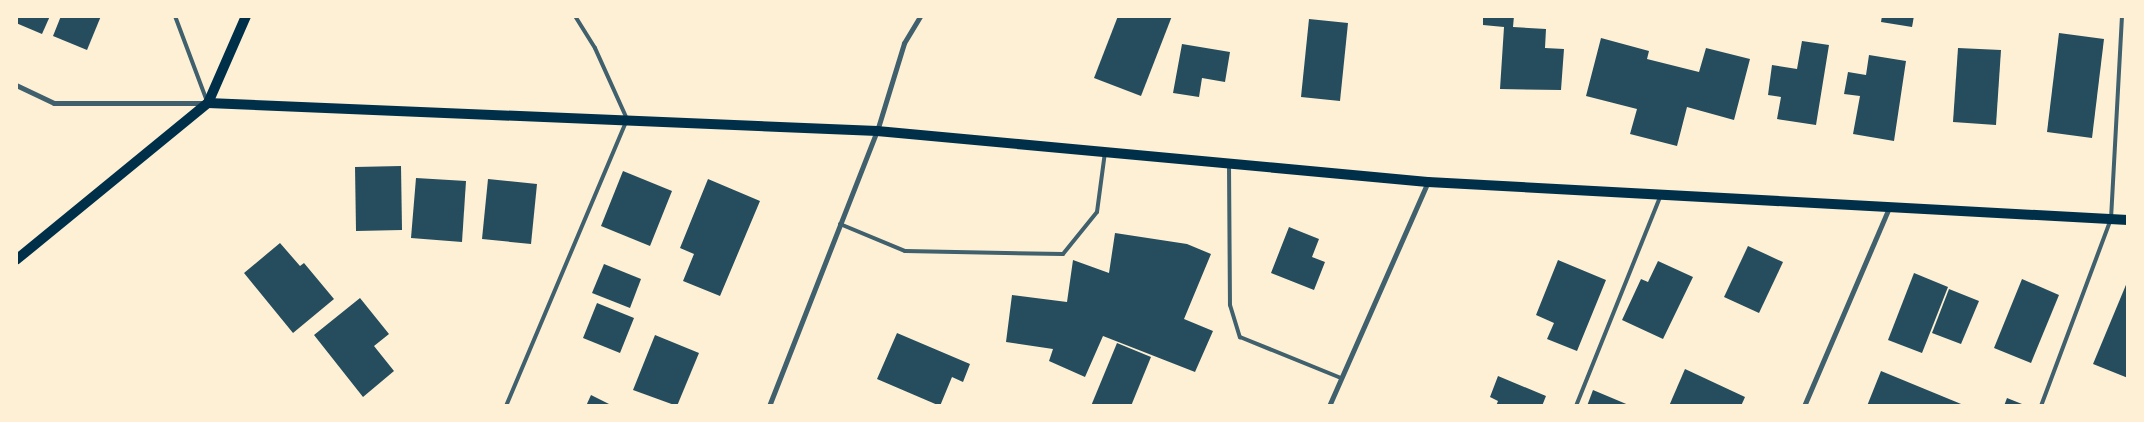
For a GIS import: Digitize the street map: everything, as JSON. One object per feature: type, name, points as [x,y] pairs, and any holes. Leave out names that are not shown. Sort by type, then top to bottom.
[{"type":"main road","points":[[16,260],[208,103],[246,16]]},
{"type":"main road","points":[[208,103],[627,119],[877,131],[1428,182],[2128,220]]},
{"type":"street","points":[[769,406],[877,131],[904,42],[920,16]]},
{"type":"street","points":[[16,85],[54,103],[208,103]]},
{"type":"street","points":[[1329,406],[1428,182]]},
{"type":"street","points":[[1804,406],[1889,208]]},
{"type":"lane","points":[[175,16],[208,103]]},
{"type":"lane","points":[[506,406],[627,119],[595,48],[576,16]]},
{"type":"lane","points":[[2040,406],[2111,220],[2122,16]]},
{"type":"lane","points":[[840,224],[906,251],[1063,254],[1097,212],[1105,152]]},
{"type":"lane","points":[[1229,164],[1230,305],[1240,337],[1341,378]]},
{"type":"lane","points":[[1576,406],[1661,195]]},
{"type":"building","points":[[16,16],[50,16],[42,34],[16,23]]},
{"type":"building","points":[[61,16],[101,16],[87,50],[53,36]]},
{"type":"building","points":[[1118,16],[1172,16],[1141,96],[1094,78]]},
{"type":"building","points":[[1483,16],[1514,16],[1513,27],[1546,29],[1545,48],[1564,49],[1561,90],[1500,89],[1504,27],[1483,25]]},
{"type":"building","points":[[1882,16],[1914,16],[1912,27],[1881,22]]},
{"type":"building","points":[[1309,19],[1348,23],[1340,101],[1301,97]]},
{"type":"building","points":[[2059,33],[2104,39],[2092,138],[2047,132]]},
{"type":"building","points":[[1601,38],[1649,51],[1647,59],[1699,72],[1706,48],[1750,59],[1734,120],[1687,107],[1677,146],[1630,134],[1637,109],[1586,96]]},
{"type":"building","points":[[1802,41],[1829,45],[1816,125],[1777,119],[1781,97],[1768,95],[1772,65],[1797,69]]},
{"type":"building","points":[[1182,44],[1230,52],[1225,82],[1202,78],[1199,97],[1173,93]]},
{"type":"building","points":[[1958,48],[2001,50],[1996,125],[1953,122]]},
{"type":"building","points":[[1869,55],[1906,61],[1894,141],[1853,134],[1860,96],[1844,94],[1848,72],[1866,75]]},
{"type":"building","points":[[401,166],[402,230],[356,231],[355,167]]},
{"type":"building","points":[[623,171],[672,191],[650,246],[601,226]]},
{"type":"building","points":[[416,178],[466,181],[462,242],[411,238]]},
{"type":"building","points":[[488,179],[537,184],[531,244],[482,239]]},
{"type":"building","points":[[708,179],[760,201],[720,296],[683,281],[694,254],[680,248]]},
{"type":"building","points":[[1289,227],[1319,239],[1312,257],[1325,262],[1314,290],[1271,273]]},
{"type":"building","points":[[1115,233],[1187,244],[1211,254],[1184,319],[1213,331],[1195,372],[1103,336],[1085,377],[1049,361],[1053,349],[1006,342],[1012,295],[1067,302],[1073,260],[1109,273]]},
{"type":"building","points":[[280,243],[300,266],[304,263],[334,299],[293,333],[244,273]]},
{"type":"building","points":[[1748,246],[1783,262],[1759,313],[1724,297]]},
{"type":"building","points":[[1558,260],[1606,280],[1577,351],[1547,339],[1554,323],[1536,315]]},
{"type":"building","points":[[1658,261],[1693,277],[1663,339],[1622,320],[1641,279],[1648,282]]},
{"type":"building","points":[[604,264],[641,279],[630,308],[592,293]]},
{"type":"building","points":[[1914,273],[1948,287],[1922,353],[1888,340]]},
{"type":"building","points":[[2022,279],[2059,295],[2031,363],[1994,348]]},
{"type":"building","points":[[2128,280],[2128,378],[2093,364]]},
{"type":"building","points":[[1949,289],[1979,301],[1961,344],[1932,333]]},
{"type":"building","points":[[360,298],[389,334],[374,346],[394,371],[363,397],[314,335]]},
{"type":"building","points":[[597,303],[634,318],[620,353],[583,338]]},
{"type":"building","points":[[897,333],[970,364],[963,382],[952,377],[940,406],[877,379]]},
{"type":"building","points":[[655,335],[699,353],[677,406],[633,390]]},
{"type":"building","points":[[1117,343],[1151,357],[1131,406],[1091,406]]},
{"type":"building","points":[[1685,369],[1745,397],[1741,406],[1669,406]]},
{"type":"building","points":[[1881,371],[1966,406],[1867,406]]},
{"type":"building","points":[[1498,376],[1546,396],[1542,406],[1496,406],[1498,401],[1490,397]]},
{"type":"building","points":[[1593,390],[1631,406],[1587,406]]},
{"type":"building","points":[[591,395],[613,406],[586,406]]},
{"type":"building","points":[[2007,398],[2027,406],[2004,406]]}]
